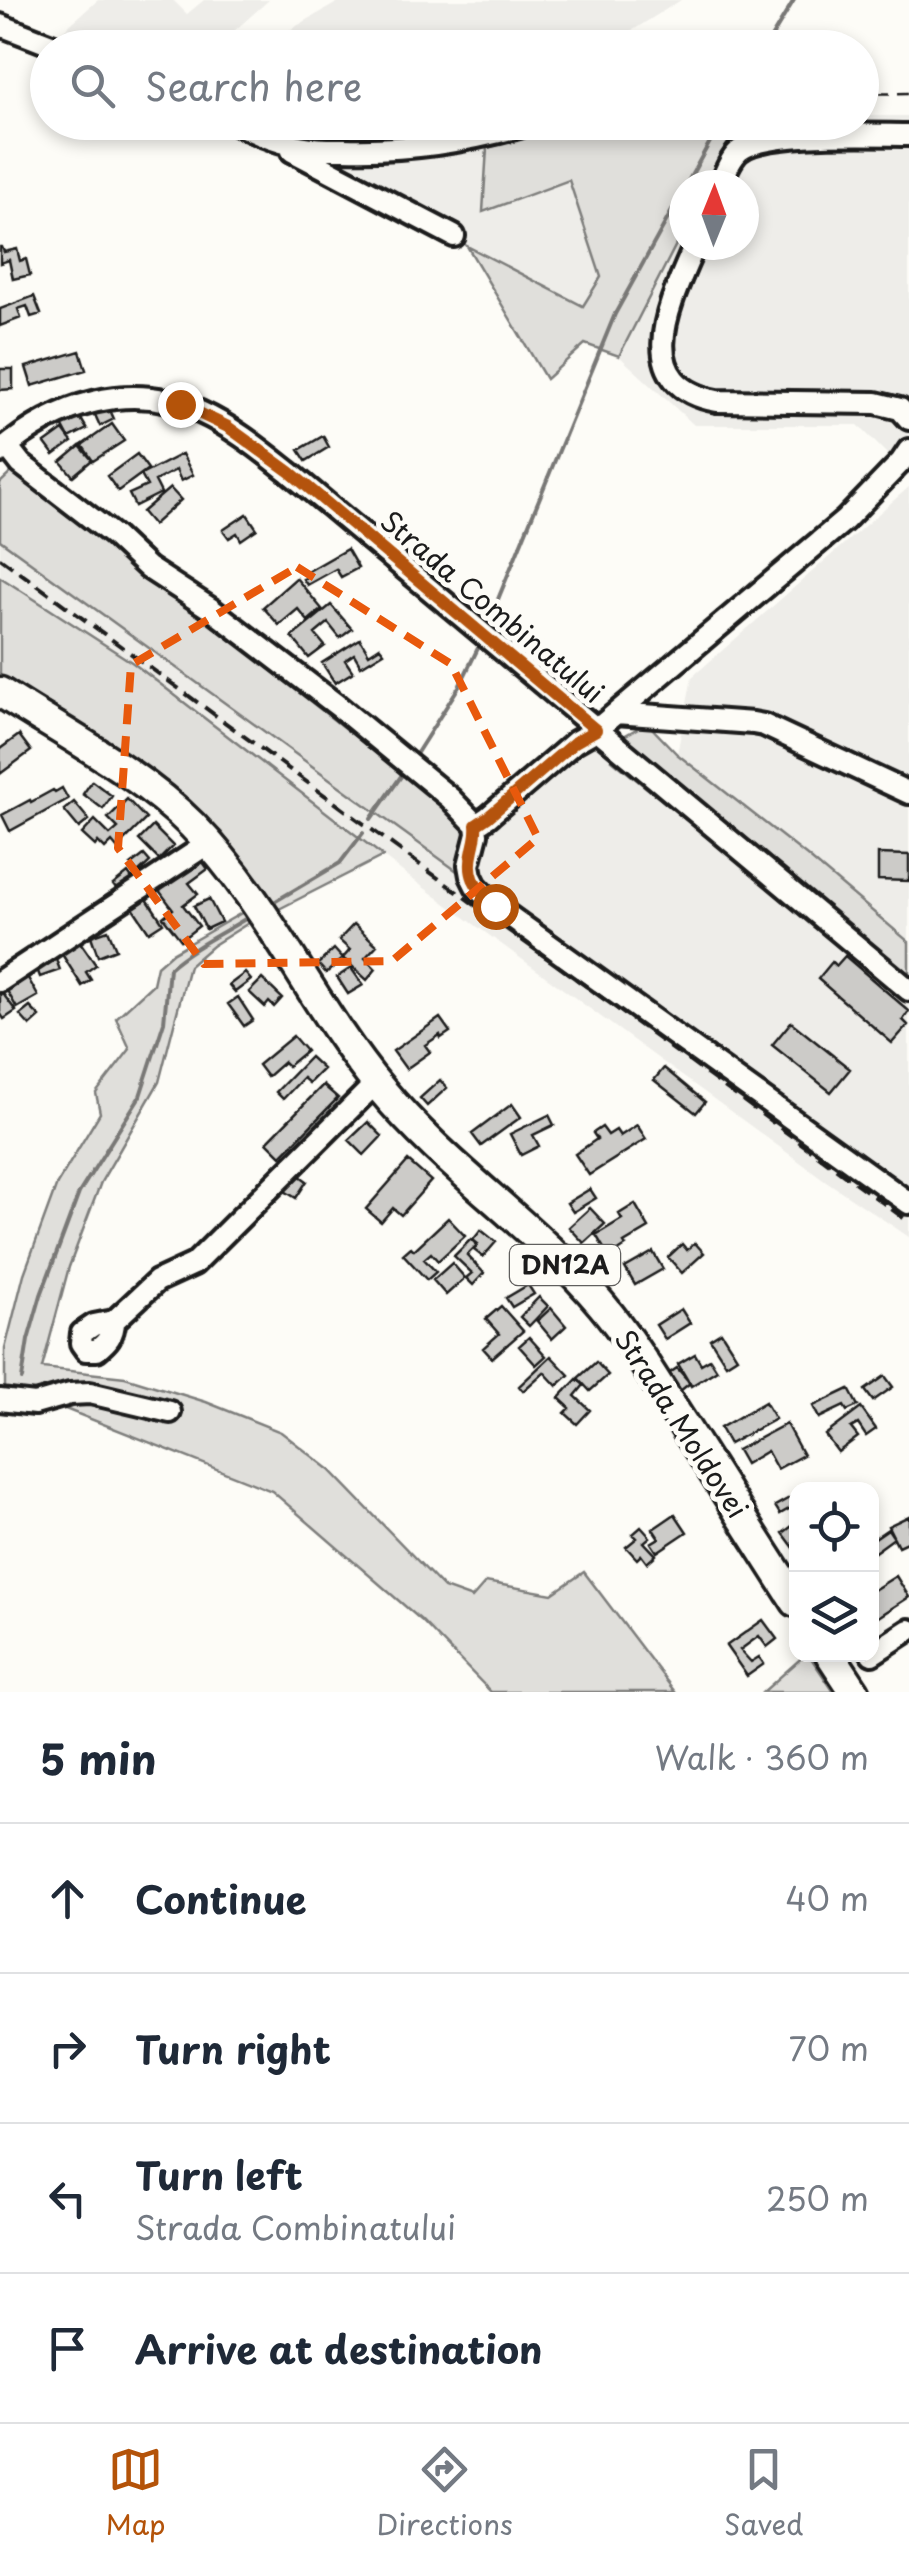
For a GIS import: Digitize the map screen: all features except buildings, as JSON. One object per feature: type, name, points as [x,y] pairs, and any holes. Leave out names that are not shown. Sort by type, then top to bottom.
[{"type":"main road","points":[[0,683],[50,724]]},
{"type":"main road","name":"Strada Moldovei","points":[[0,692],[158,796],[209,843],[258,907],[376,1083],[432,1142],[574,1273],[604,1306],[630,1340],[789,1591]]},
{"type":"street","points":[[0,25],[30,37]]},
{"type":"street","points":[[879,135],[909,135]]},
{"type":"street","points":[[272,140],[454,236]]},
{"type":"street","points":[[277,140],[314,148],[386,150],[462,140]]},
{"type":"street","points":[[728,170],[738,152],[764,140]]},
{"type":"street","points":[[689,260],[663,330],[664,363],[682,389],[717,402],[884,404],[900,410],[909,419]]},
{"type":"street","name":"Strada Combinatului","points":[[2,443],[75,406],[98,400],[127,396],[161,399],[202,412],[290,472],[909,990]]},
{"type":"street","points":[[2,443],[21,464],[113,535],[148,568],[211,609],[450,798],[476,825],[469,865],[471,876],[495,906],[909,1202]]},
{"type":"street","points":[[476,825],[575,742],[596,730],[845,520],[909,450]]},
{"type":"street","points":[[616,713],[764,726],[909,793]]},
{"type":"street","points":[[0,980],[209,843]]},
{"type":"street","points":[[114,1322],[157,1281],[194,1264],[376,1083]]},
{"type":"street","points":[[0,1400],[35,1404],[70,1394],[90,1394],[170,1412]]},
{"type":"street","points":[[879,1649],[909,1630]]},
{"type":"path","points":[[879,93],[909,92]]},
{"type":"highlighted area","points":[[297,567],[451,664],[538,838],[392,961],[204,964],[118,848],[131,665]]},
{"type":"shaded area","points":[[98,0],[173,0],[187,14],[204,0],[269,0],[235,30],[64,30]]},
{"type":"shaded area","points":[[342,0],[681,0],[633,30],[290,30]]},
{"type":"shaded area","points":[[879,116],[909,116],[909,476],[858,425],[694,425],[619,356],[669,258],[759,260],[759,170],[714,170],[729,140],[879,140]]},
{"type":"shaded area","points":[[242,140],[515,140],[487,148],[483,211],[569,180],[601,277],[583,306],[467,246]]},
{"type":"shaded area","points":[[515,140],[729,140],[714,170],[669,170],[669,258],[619,356],[585,344],[546,379],[467,246],[583,306],[601,277],[569,180],[483,212],[487,148]]},
{"type":"shaded area","points":[[18,466],[43,491],[484,838],[461,874],[0,540],[0,483]]},
{"type":"shaded area","points":[[909,487],[909,942],[677,754],[692,677]]},
{"type":"shaded area","points":[[0,540],[460,873],[484,838],[590,742],[909,1000],[909,1237],[826,1181],[408,876],[133,663],[0,577]]},
{"type":"shaded area","points":[[0,577],[133,663],[383,856],[279,909],[221,832],[75,719],[0,675]]},
{"type":"shaded area","points":[[647,723],[677,754],[909,942],[909,1000],[612,760],[624,736]]},
{"type":"shaded area","points":[[245,911],[250,922],[189,966],[159,1082],[101,1182],[69,1267],[42,1368],[125,1377],[206,1402],[281,1432],[330,1470],[444,1588],[472,1598],[486,1582],[552,1594],[584,1572],[675,1692],[491,1692],[421,1620],[272,1491],[5,1388],[5,1349],[24,1274],[57,1184],[100,1113],[96,1093],[130,1049],[116,1018],[153,984],[157,966],[172,953]]},
{"type":"shaded area","points":[[797,1662],[814,1662],[834,1692],[763,1692]]},
{"type":"waterway","points":[[776,30],[794,0]]},
{"type":"waterway","points":[[694,170],[711,140]]},
{"type":"waterway","points":[[487,626],[615,314],[669,216]]},
{"type":"waterway","points":[[413,759],[460,685],[480,644]]},
{"type":"waterway","points":[[371,819],[404,772]]},
{"type":"waterway","points":[[269,905],[340,863],[363,833]]},
{"type":"waterway","points":[[22,1379],[41,1295],[79,1193],[140,1096],[164,1022],[169,968],[250,916]]},
{"type":"railway","points":[[0,558],[909,1222]]},
{"type":"route","points":[[180,404],[228,427],[290,472],[596,730],[575,742],[476,825],[469,865],[471,876],[495,906]]}]
